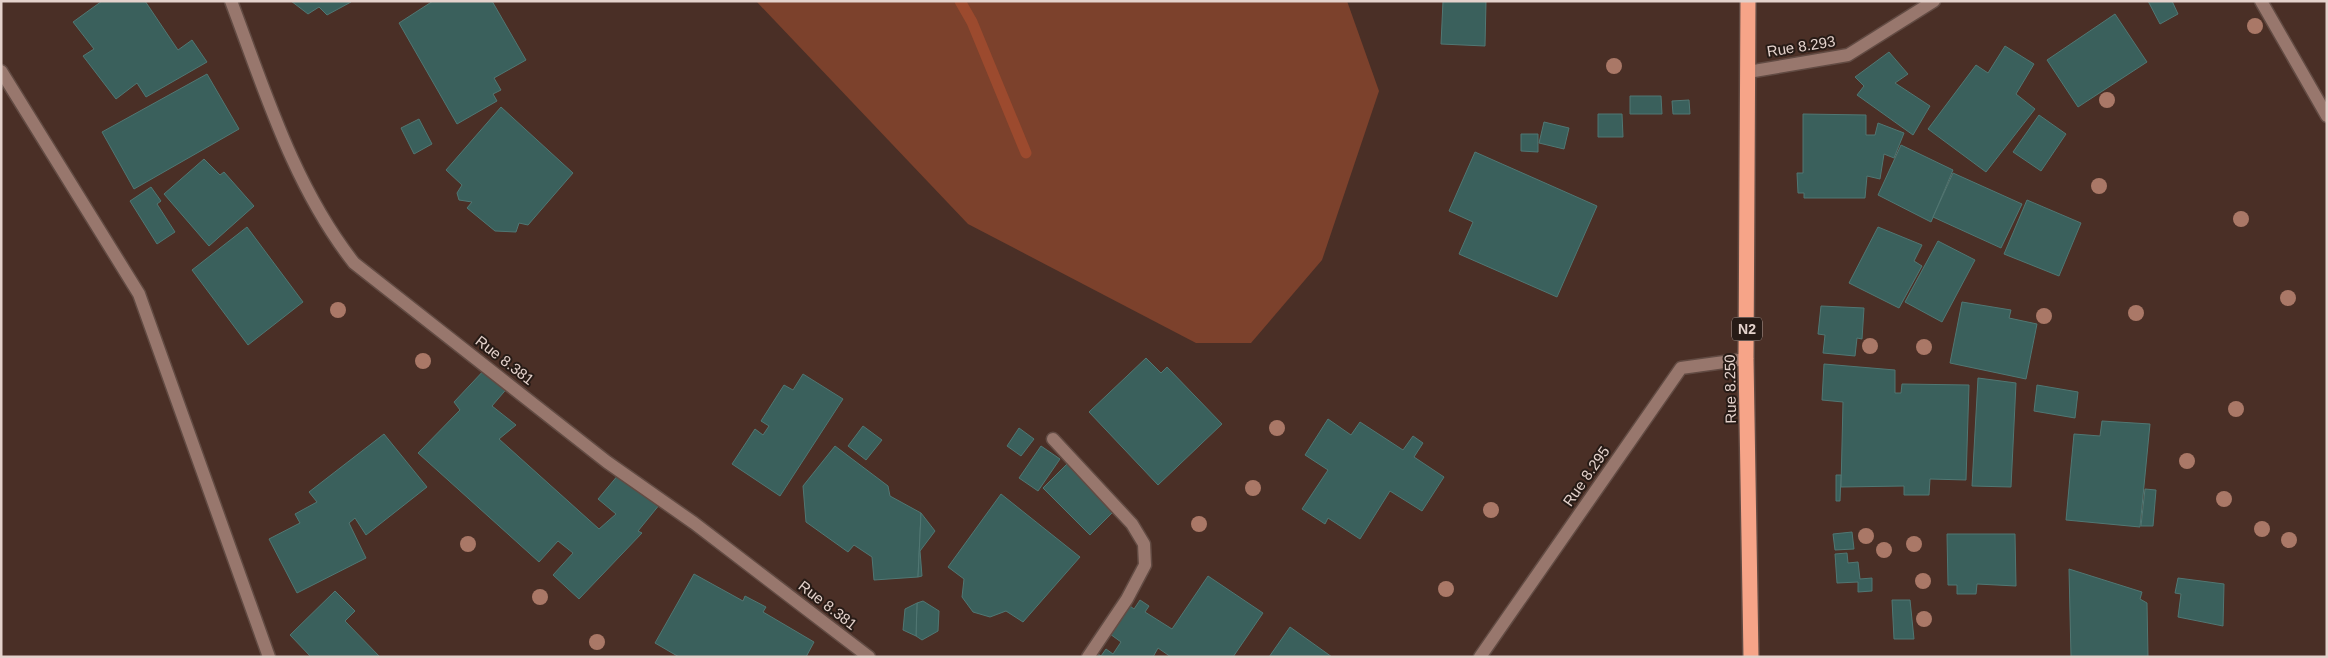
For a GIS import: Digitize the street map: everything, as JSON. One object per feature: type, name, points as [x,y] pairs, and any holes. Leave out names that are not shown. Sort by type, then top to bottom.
[{"type":"highway","name":"Rue 8.250","points":[[1748,1],[1746,359],[1751,657]]},
{"type":"street","name":"Rue 8.381","points":[[231,1],[288,149],[312,201],[334,237],[354,263],[607,462],[694,523],[869,657]]},
{"type":"street","name":"Rue 8.293","points":[[1748,72],[1848,55],[1934,1]]},
{"type":"street","points":[[2261,1],[2327,116]]},
{"type":"street","points":[[1,71],[139,294],[269,657]]},
{"type":"street","name":"Rue 8.295","points":[[1480,657],[1681,368],[1746,359]]},
{"type":"street","points":[[1053,439],[1132,524],[1144,544],[1145,565],[1127,598],[1088,657]]},
{"type":"shaded area","points":[[756,1],[1347,1],[1379,91],[1322,260],[1251,343],[1196,343],[968,224]]},
{"type":"building","points":[[102,1],[145,1],[178,50],[192,40],[207,62],[146,97],[137,83],[116,99],[83,56],[94,49],[73,22]]},
{"type":"building","points":[[291,1],[351,2],[327,15],[319,7],[308,14]]},
{"type":"building","points":[[433,1],[492,1],[526,60],[494,78],[501,90],[493,94],[497,101],[457,124],[399,23]]},
{"type":"building","points":[[1443,1],[1486,1],[1485,46],[1441,44]]},
{"type":"building","points":[[2148,1],[2172,1],[2178,14],[2160,24]]},
{"type":"building","points":[[2115,14],[2147,62],[2078,107],[2047,60]]},
{"type":"building","points":[[2005,46],[2034,64],[2016,94],[2035,109],[1986,172],[1928,129],[1976,65],[1988,73]]},
{"type":"building","points":[[1889,52],[1908,74],[1895,83],[1930,106],[1913,135],[1857,95],[1864,86],[1855,77]]},
{"type":"building","points":[[207,74],[239,129],[134,189],[102,132]]},
{"type":"building","points":[[1630,96],[1661,96],[1662,114],[1630,114]]},
{"type":"building","points":[[1689,100],[1690,114],[1673,114],[1672,101]]},
{"type":"building","points":[[501,107],[573,173],[528,225],[519,223],[516,232],[495,231],[467,208],[472,202],[459,200],[457,193],[462,185],[446,170]]},
{"type":"building","points":[[1598,114],[1622,114],[1623,137],[1598,137]]},
{"type":"building","points":[[1803,114],[1866,115],[1866,135],[1875,135],[1878,123],[1904,133],[1894,158],[1884,154],[1880,179],[1867,176],[1865,198],[1804,198],[1804,193],[1798,193],[1797,173],[1803,173]]},
{"type":"building","points":[[2039,115],[2066,134],[2041,171],[2013,152]]},
{"type":"building","points":[[419,119],[432,144],[414,154],[401,128]]},
{"type":"building","points":[[1544,122],[1569,128],[1564,149],[1539,143]]},
{"type":"building","points":[[1521,134],[1538,134],[1538,152],[1521,151]]},
{"type":"building","points":[[1901,145],[1953,170],[1931,222],[1878,195]]},
{"type":"building","points":[[1475,152],[1597,206],[1557,297],[1459,254],[1473,222],[1449,211]]},
{"type":"building","points":[[204,159],[220,175],[224,172],[254,206],[209,246],[164,194]]},
{"type":"building","points":[[1953,173],[2022,204],[2001,248],[1933,217]]},
{"type":"building","points":[[151,187],[161,201],[157,204],[175,232],[157,244],[130,201]]},
{"type":"building","points":[[2027,200],[2081,223],[2059,276],[2004,254]]},
{"type":"building","points":[[247,227],[303,302],[248,345],[192,270]]},
{"type":"building","points":[[1878,227],[1922,245],[1914,261],[1922,266],[1899,308],[1849,283]]},
{"type":"building","points":[[1938,241],[1975,260],[1942,322],[1905,302]]},
{"type":"building","points":[[1962,302],[2011,310],[2009,318],[2037,324],[2026,379],[1950,363]]},
{"type":"building","points":[[1821,306],[1864,308],[1862,339],[1857,338],[1855,356],[1823,353],[1825,335],[1818,334]]},
{"type":"building","points":[[1146,358],[1161,373],[1167,367],[1222,424],[1158,485],[1089,412]]},
{"type":"building","points":[[1824,364],[1895,370],[1895,393],[1901,393],[1902,384],[1969,385],[1966,480],[1930,479],[1929,495],[1904,495],[1904,486],[1841,487],[1843,402],[1822,400]]},
{"type":"building","points":[[487,367],[509,386],[492,406],[516,425],[499,439],[599,529],[616,514],[598,499],[619,474],[660,504],[638,531],[642,533],[579,599],[553,575],[573,553],[558,541],[539,562],[418,453],[460,410],[454,402]]},
{"type":"building","points":[[803,374],[843,399],[780,496],[732,464],[755,429],[763,435],[769,426],[761,421],[784,385],[793,390]]},
{"type":"building","points":[[1978,378],[2016,383],[2011,487],[1972,486]]},
{"type":"building","points":[[2037,385],[2078,392],[2075,418],[2034,411]]},
{"type":"building","points":[[1328,419],[1351,435],[1360,422],[1403,450],[1413,436],[1423,443],[1414,457],[1444,477],[1422,511],[1390,491],[1360,539],[1328,518],[1325,524],[1302,509],[1328,470],[1305,455]]},
{"type":"building","points":[[2102,421],[2150,424],[2140,527],[2066,520],[2074,434],[2100,436]]},
{"type":"building","points":[[863,426],[882,440],[866,460],[848,446]]},
{"type":"building","points":[[1019,428],[1034,439],[1021,456],[1007,446]]},
{"type":"building","points":[[384,434],[427,487],[366,535],[355,518],[349,523],[366,558],[297,593],[269,539],[300,523],[295,514],[317,502],[309,492]]},
{"type":"building","points":[[835,446],[888,486],[890,496],[921,513],[918,577],[874,580],[872,557],[854,545],[848,552],[806,522],[803,486]]},
{"type":"building","points":[[1041,446],[1060,459],[1038,491],[1019,478]]},
{"type":"building","points":[[1067,464],[1115,510],[1090,535],[1043,488]]},
{"type":"building","points":[[1836,475],[1841,475],[1840,501],[1836,501]]},
{"type":"building","points":[[2145,489],[2156,490],[2153,526],[2141,526]]},
{"type":"building","points":[[1001,494],[1080,557],[1023,622],[1006,611],[990,617],[973,612],[962,597],[964,579],[948,567]]},
{"type":"building","points":[[921,513],[935,531],[920,551],[922,576],[918,577]]},
{"type":"building","points":[[1852,532],[1854,549],[1835,550],[1833,534]]},
{"type":"building","points":[[1947,534],[2015,534],[2016,586],[1977,584],[1976,594],[1957,594],[1957,585],[1948,585]]},
{"type":"building","points":[[1847,553],[1848,563],[1858,562],[1860,579],[1872,578],[1872,591],[1858,592],[1858,582],[1837,583],[1835,554]]},
{"type":"building","points":[[2069,569],[2142,592],[2140,599],[2147,603],[2148,657],[2071,657]]},
{"type":"building","points":[[694,574],[743,601],[745,596],[766,607],[763,612],[814,642],[806,657],[679,657],[655,643]]},
{"type":"building","points":[[1208,576],[1263,613],[1233,657],[1171,657],[1158,648],[1153,657],[1092,657],[1095,652],[1101,656],[1106,649],[1113,654],[1121,642],[1110,634],[1130,606],[1134,609],[1140,600],[1149,606],[1145,612],[1172,629]]},
{"type":"building","points":[[2178,578],[2224,584],[2223,626],[2178,617],[2181,594],[2175,593]]},
{"type":"building","points":[[335,591],[355,611],[345,621],[380,657],[311,657],[290,635]]},
{"type":"building","points":[[1892,600],[1910,600],[1914,639],[1894,639]]},
{"type":"building","points":[[923,601],[939,611],[938,631],[922,640],[916,636],[917,603]]},
{"type":"building","points":[[917,603],[916,636],[903,630],[905,609]]},
{"type":"building","points":[[1290,627],[1332,657],[1269,657]]},
{"type":"waterway","points":[[960,1],[972,22],[1026,153]]}]
